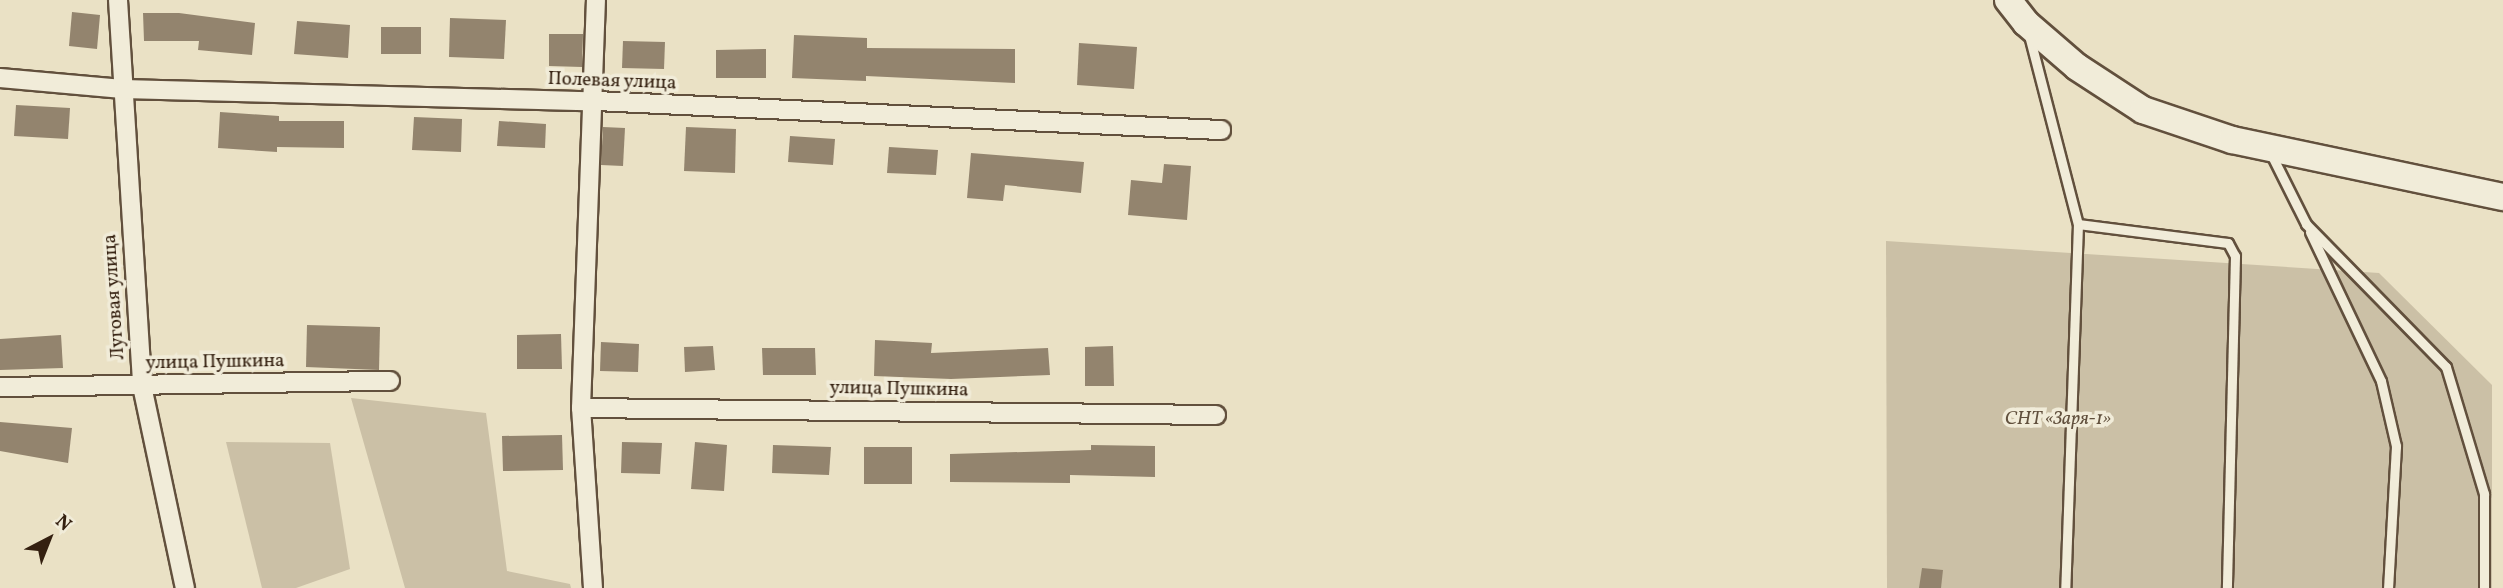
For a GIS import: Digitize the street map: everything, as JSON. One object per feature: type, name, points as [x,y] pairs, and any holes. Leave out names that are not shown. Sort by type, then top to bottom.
[{"type":"street","name":"Луговая улица","points":[[118,0],[142,386],[185,588]]},
{"type":"street","points":[[593,588],[581,408],[596,101],[596,0]]},
{"type":"street","points":[[2008,0],[2026,23],[2077,67],[2143,110],[2267,148],[2503,197]]},
{"type":"street","name":"Полевая улица","points":[[0,78],[122,89],[596,101],[1222,130]]},
{"type":"street","name":"улица Пушкина","points":[[0,387],[390,381]]},
{"type":"street","name":"улица Пушкина","points":[[581,408],[1216,415]]},
{"type":"lane","points":[[2026,23],[2078,224],[2065,588]]},
{"type":"lane","points":[[2267,148],[2381,381],[2396,446],[2388,588]]},
{"type":"lane","points":[[2078,224],[2228,243],[2235,257],[2227,588]]},
{"type":"lane","points":[[2306,224],[2446,367],[2484,494],[2484,588]]},
{"type":"green space","name":"СНТ «Заря-1»","points":[[1886,241],[2379,273],[2492,385],[2492,588],[1887,588]]},
{"type":"green space","points":[[351,398],[486,413],[507,571],[570,584],[571,588],[405,588]]},
{"type":"green space","points":[[226,442],[330,443],[350,569],[296,588],[262,588]]},
{"type":"building","points":[[72,12],[100,15],[97,49],[69,46]]},
{"type":"building","points":[[143,13],[179,13],[255,23],[252,55],[198,50],[199,41],[144,41]]},
{"type":"building","points":[[450,18],[506,20],[504,59],[449,57]]},
{"type":"building","points":[[297,21],[350,25],[348,58],[294,54]]},
{"type":"building","points":[[381,27],[421,27],[421,54],[381,54]]},
{"type":"building","points":[[549,34],[583,34],[582,67],[549,66]]},
{"type":"building","points":[[794,35],[867,38],[867,48],[1015,49],[1015,83],[866,76],[866,81],[792,78]]},
{"type":"building","points":[[623,41],[665,42],[664,69],[622,68]]},
{"type":"building","points":[[1079,43],[1137,47],[1134,89],[1077,85]]},
{"type":"building","points":[[766,49],[766,78],[716,78],[716,50]]},
{"type":"building","points":[[16,105],[70,108],[68,139],[14,136]]},
{"type":"building","points":[[220,112],[279,116],[279,121],[344,121],[344,148],[277,147],[277,152],[218,148]]},
{"type":"building","points":[[414,117],[462,119],[461,152],[412,150]]},
{"type":"building","points":[[499,121],[546,124],[545,148],[497,146]]},
{"type":"building","points":[[603,127],[625,128],[623,166],[601,165]]},
{"type":"building","points":[[686,127],[736,129],[735,173],[684,171]]},
{"type":"building","points":[[790,136],[835,139],[833,165],[788,162]]},
{"type":"building","points":[[889,147],[938,150],[936,175],[887,173]]},
{"type":"building","points":[[971,153],[1084,162],[1081,193],[1005,185],[1003,201],[967,198]]},
{"type":"building","points":[[1164,164],[1191,166],[1187,220],[1128,215],[1131,180],[1162,183]]},
{"type":"building","points":[[307,325],[380,327],[379,370],[306,367]]},
{"type":"building","points":[[561,334],[562,369],[517,369],[517,335]]},
{"type":"building","points":[[61,335],[63,368],[0,370],[0,339]]},
{"type":"building","points":[[875,340],[932,343],[931,353],[1048,348],[1050,375],[951,379],[874,376]]},
{"type":"building","points":[[601,342],[639,344],[638,372],[600,371]]},
{"type":"building","points":[[713,346],[715,370],[685,372],[684,347]]},
{"type":"building","points":[[1113,346],[1114,386],[1085,386],[1085,347]]},
{"type":"building","points":[[762,348],[815,348],[816,375],[763,375]]},
{"type":"building","points":[[0,422],[72,428],[68,463],[0,451]]},
{"type":"building","points":[[562,435],[563,470],[503,471],[502,436]]},
{"type":"building","points":[[622,442],[662,443],[660,474],[621,473]]},
{"type":"building","points":[[695,442],[727,445],[724,491],[691,489]]},
{"type":"building","points":[[773,445],[831,447],[829,475],[772,473]]},
{"type":"building","points":[[1091,445],[1155,446],[1155,477],[1070,475],[1070,483],[950,482],[950,454],[1091,450]]},
{"type":"building","points":[[864,447],[912,447],[912,484],[864,484]]},
{"type":"building","points":[[1922,568],[1943,570],[1941,588],[1919,588]]}]
